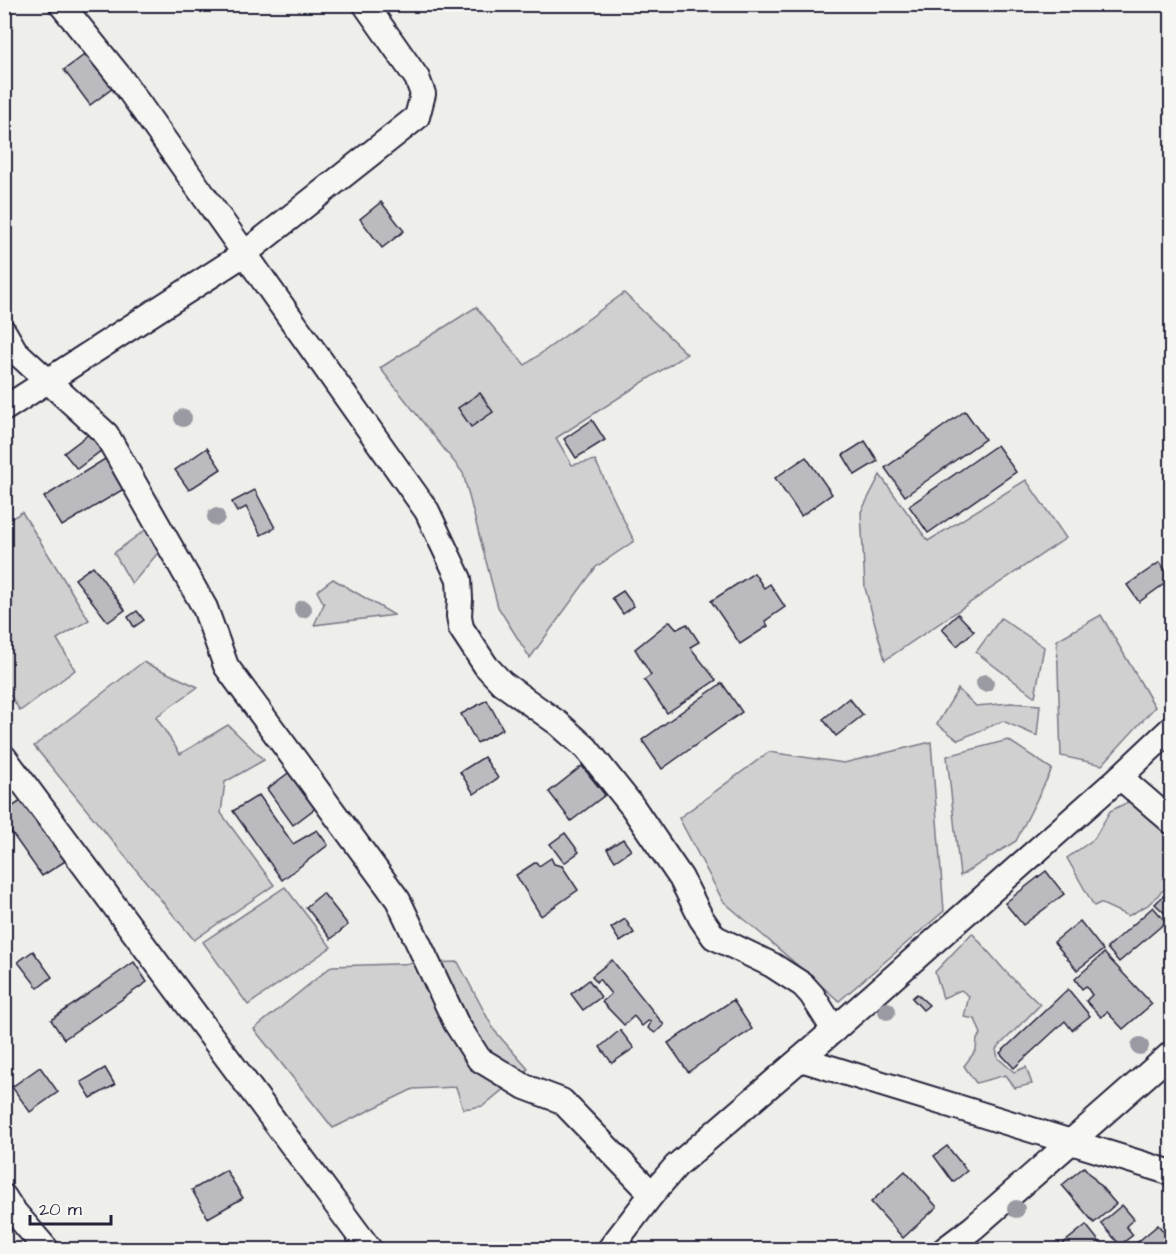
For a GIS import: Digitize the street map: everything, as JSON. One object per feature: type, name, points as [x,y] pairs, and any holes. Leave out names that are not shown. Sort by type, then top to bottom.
[{"type":"street","points":[[61,4],[119,76],[427,511],[459,579],[461,628],[486,666],[502,683],[559,724],[586,748],[632,806],[681,878],[701,918],[714,937],[772,965],[803,985],[813,995],[834,1030]]},
{"type":"street","points":[[4,409],[244,254],[417,117],[423,94],[417,78],[365,4]]},
{"type":"street","points":[[4,333],[15,351],[106,434],[205,608],[226,666],[398,900],[456,1023],[479,1059],[525,1087],[562,1101],[652,1194]]},
{"type":"street","points":[[609,1250],[676,1166],[834,1030],[1120,777],[1172,728]]},
{"type":"street","points":[[4,757],[370,1250]]},
{"type":"street","points":[[1120,777],[1172,822]]},
{"type":"street","points":[[944,1250],[973,1228],[1069,1141],[1172,1053]]},
{"type":"street","points":[[801,1059],[1172,1173]]},
{"type":"street","points":[[4,1197],[47,1250]]},
{"type":"shaded area","points":[[624,293],[687,354],[556,438],[572,465],[595,460],[634,541],[596,567],[530,658],[498,607],[463,473],[380,368],[476,307],[525,365]]},
{"type":"shaded area","points":[[880,475],[928,541],[1026,480],[1066,538],[885,660],[865,588],[861,512]]},
{"type":"shaded area","points":[[22,512],[89,620],[57,639],[75,670],[20,711],[5,687],[4,523]]},
{"type":"shaded area","points":[[152,525],[167,542],[132,584],[114,553]]},
{"type":"shaded area","points":[[333,579],[395,615],[314,625],[324,604],[317,591]]},
{"type":"shaded area","points":[[1101,615],[1155,707],[1102,765],[1061,756],[1057,640]]},
{"type":"shaded area","points":[[1001,618],[1044,647],[1035,697],[976,652]]},
{"type":"shaded area","points":[[143,662],[198,687],[156,717],[180,754],[228,725],[264,760],[225,782],[221,813],[274,885],[194,940],[34,746]]},
{"type":"shaded area","points":[[958,689],[976,706],[1011,703],[1040,705],[1037,736],[1003,721],[958,740],[937,724]]},
{"type":"shaded area","points":[[1008,740],[1052,769],[1016,841],[960,876],[947,756]]},
{"type":"shaded area","points":[[931,742],[944,911],[839,1001],[723,901],[679,818],[769,752],[844,763]]},
{"type":"shaded area","points":[[1132,800],[1171,803],[1171,885],[1148,905],[1128,916],[1100,903],[1094,906],[1067,858],[1094,839],[1110,811]]},
{"type":"shaded area","points":[[285,887],[331,947],[248,1005],[203,942]]},
{"type":"shaded area","points":[[972,933],[1006,972],[1040,1005],[996,1049],[998,1058],[1014,1072],[1026,1067],[1032,1084],[1015,1088],[1006,1075],[976,1083],[964,1066],[976,1050],[977,1039],[981,1034],[975,1019],[964,1017],[969,996],[961,990],[943,998],[935,972]]},
{"type":"shaded area","points":[[458,962],[494,1030],[528,1069],[483,1106],[463,1109],[456,1087],[413,1089],[333,1128],[254,1029],[332,966]]},
{"type":"building","points":[[87,53],[113,88],[90,105],[64,70]]},
{"type":"building","points":[[381,202],[404,231],[382,248],[360,219]]},
{"type":"building","points":[[480,393],[493,412],[471,427],[458,408]]},
{"type":"building","points":[[965,411],[985,439],[905,496],[885,468]]},
{"type":"building","points":[[592,420],[605,440],[576,458],[564,439]]},
{"type":"building","points":[[89,434],[102,450],[77,469],[64,453]]},
{"type":"building","points":[[865,441],[878,461],[855,475],[843,455]]},
{"type":"building","points":[[997,445],[1016,472],[928,533],[909,506]]},
{"type":"building","points":[[207,448],[221,469],[189,490],[175,470]]},
{"type":"building","points":[[113,454],[132,484],[62,526],[44,497]]},
{"type":"building","points":[[806,457],[832,494],[801,516],[775,478]]},
{"type":"building","points":[[255,490],[275,528],[261,535],[246,507],[237,512],[232,502]]},
{"type":"building","points":[[1160,562],[1171,579],[1139,602],[1127,585]]},
{"type":"building","points":[[93,566],[125,610],[108,622],[75,579]]},
{"type":"building","points":[[754,573],[764,588],[770,584],[785,607],[765,621],[768,626],[740,644],[711,601]]},
{"type":"building","points":[[623,591],[634,606],[623,614],[612,598]]},
{"type":"building","points":[[137,611],[144,620],[134,627],[128,617]]},
{"type":"building","points":[[958,614],[974,631],[957,646],[942,629]]},
{"type":"building","points":[[670,621],[677,629],[687,624],[699,642],[690,647],[716,680],[667,713],[644,680],[651,675],[635,649]]},
{"type":"building","points":[[722,683],[742,712],[662,769],[642,740]]},
{"type":"building","points":[[849,698],[863,715],[836,736],[823,719]]},
{"type":"building","points":[[487,700],[503,729],[477,743],[461,714]]},
{"type":"building","points":[[484,757],[498,778],[474,794],[460,772]]},
{"type":"building","points":[[582,766],[605,795],[571,821],[549,792]]},
{"type":"building","points":[[295,768],[322,803],[293,825],[267,789]]},
{"type":"building","points":[[259,795],[293,844],[317,830],[328,845],[282,880],[233,811]]},
{"type":"building","points":[[27,797],[70,858],[42,876],[4,822],[4,812]]},
{"type":"building","points":[[565,833],[579,852],[564,863],[550,844]]},
{"type":"building","points":[[623,839],[631,850],[615,861],[607,849]]},
{"type":"building","points":[[551,858],[554,864],[562,866],[578,890],[541,916],[516,875],[536,862],[539,866]]},
{"type":"building","points":[[1046,871],[1064,894],[1023,925],[1005,903]]},
{"type":"building","points":[[323,893],[348,925],[331,939],[306,907]]},
{"type":"building","points":[[1163,896],[1172,904],[1172,920],[1155,904]]},
{"type":"building","points":[[1153,907],[1166,922],[1119,962],[1107,948]]},
{"type":"building","points":[[625,919],[634,933],[620,942],[611,928]]},
{"type":"building","points":[[1080,921],[1103,950],[1077,970],[1054,942]]},
{"type":"building","points":[[33,951],[52,977],[38,988],[18,962]]},
{"type":"building","points":[[1104,953],[1152,1004],[1123,1029],[1107,1012],[1101,1017],[1086,1001],[1092,995],[1086,986],[1082,989],[1075,979]]},
{"type":"building","points":[[612,960],[664,1025],[655,1033],[648,1028],[651,1022],[648,1021],[642,1026],[634,1016],[624,1025],[602,1002],[611,994],[599,979],[596,982],[592,976]]},
{"type":"building","points":[[134,962],[147,982],[64,1039],[51,1020]]},
{"type":"building","points":[[589,980],[601,997],[583,1010],[571,994]]},
{"type":"building","points":[[1068,989],[1090,1016],[1072,1030],[1065,1021],[1014,1068],[1000,1053]]},
{"type":"building","points":[[917,994],[929,1005],[923,1010],[912,998]]},
{"type":"building","points":[[733,1000],[752,1029],[688,1072],[668,1043]]},
{"type":"building","points":[[620,1030],[634,1048],[612,1063],[600,1047]]},
{"type":"building","points":[[40,1067],[58,1092],[30,1112],[12,1087]]},
{"type":"building","points":[[105,1068],[115,1085],[91,1098],[81,1082]]},
{"type":"building","points":[[947,1146],[967,1171],[953,1182],[934,1156]]},
{"type":"building","points":[[1084,1167],[1116,1204],[1094,1223],[1062,1185]]},
{"type":"building","points":[[226,1170],[243,1198],[208,1218],[192,1190]]},
{"type":"building","points":[[905,1171],[937,1207],[903,1238],[871,1202]]},
{"type":"building","points":[[1122,1205],[1134,1219],[1126,1226],[1133,1235],[1120,1245],[1101,1223]]},
{"type":"building","points":[[1086,1225],[1106,1250],[1055,1250]]},
{"type":"building","points":[[1158,1225],[1172,1241],[1172,1250],[1128,1250]]}]
